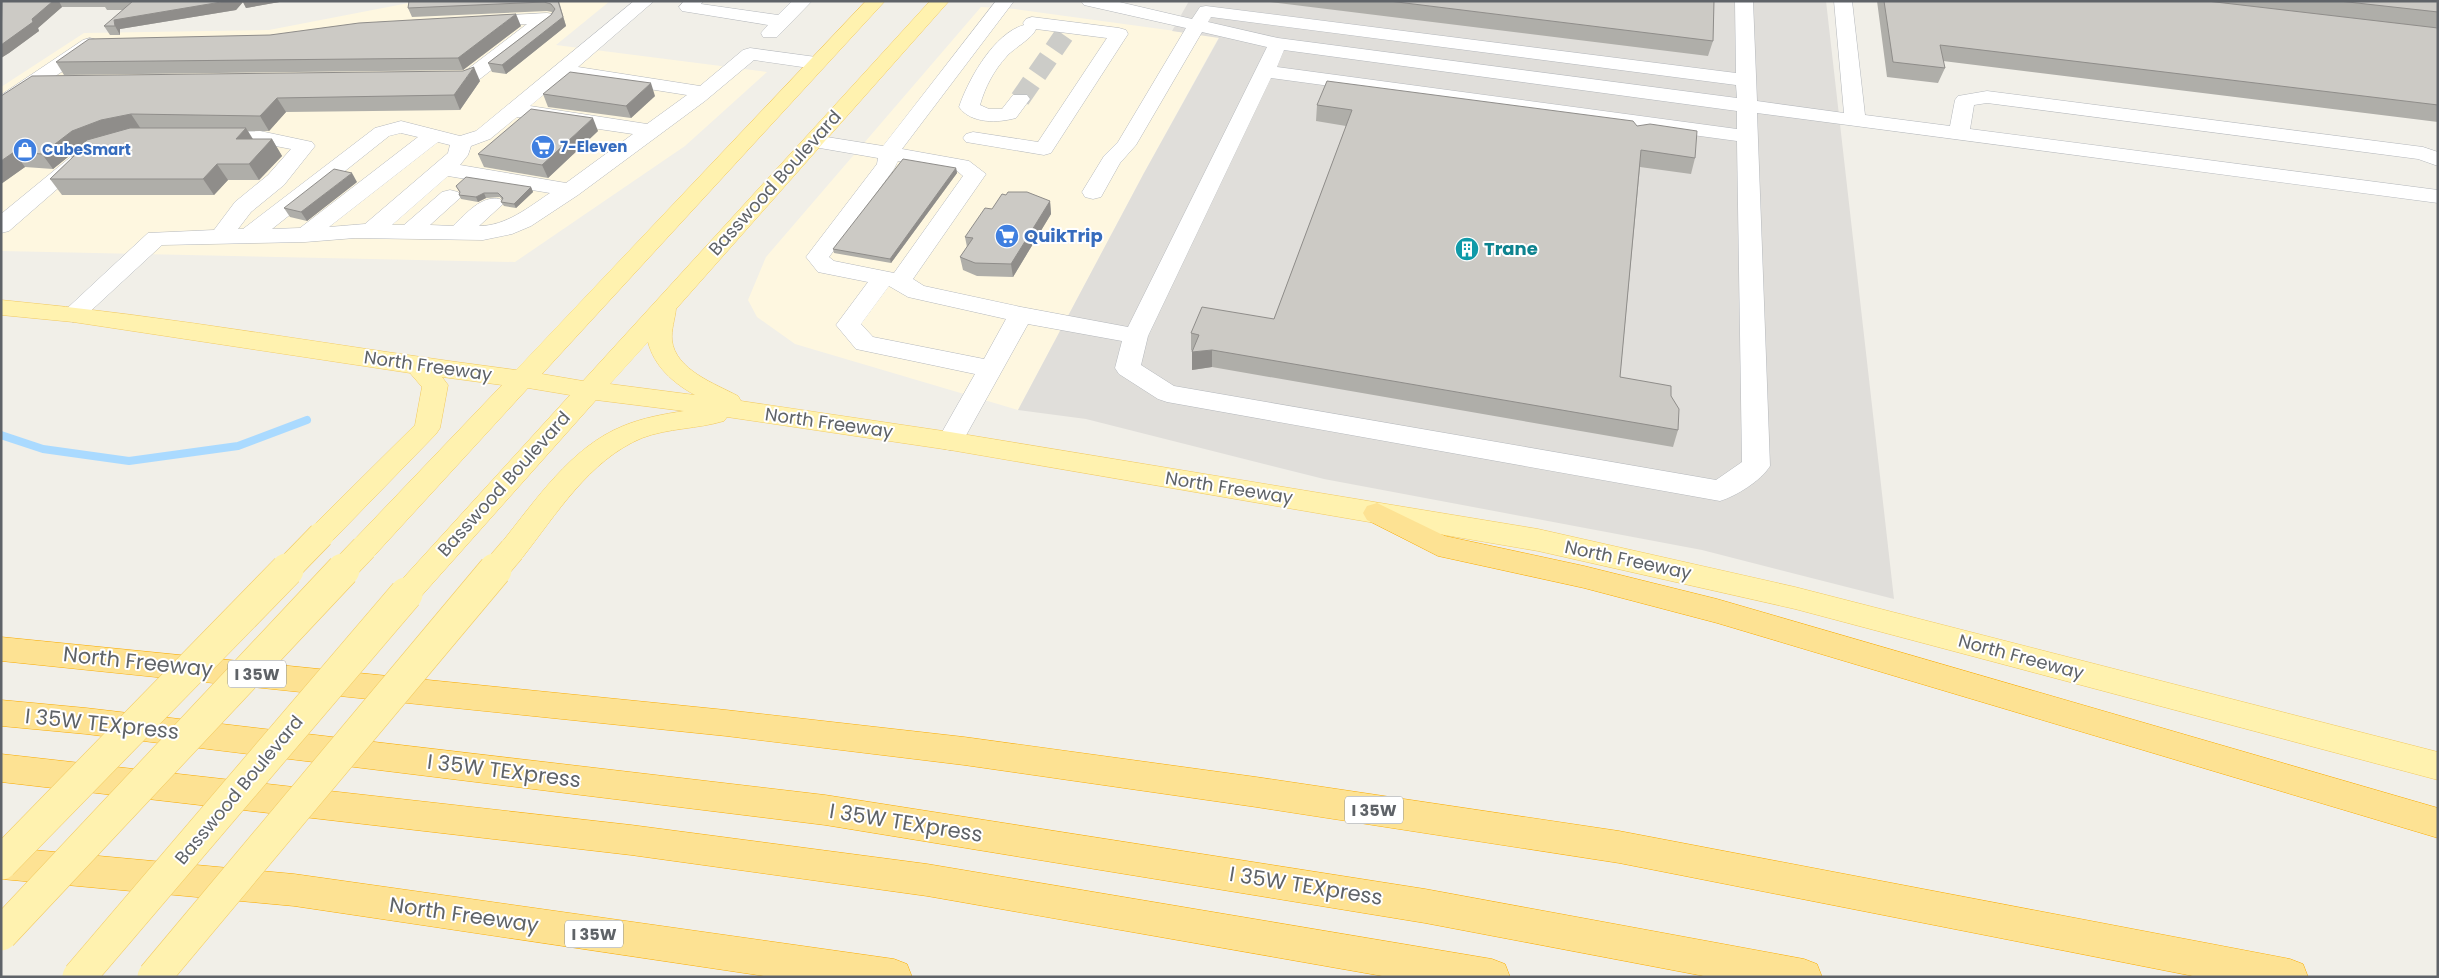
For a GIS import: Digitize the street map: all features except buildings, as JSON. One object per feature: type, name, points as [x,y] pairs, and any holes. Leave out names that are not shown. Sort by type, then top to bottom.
[{"type":"highway","points":[[1377,513],[1438,545],[1584,577],[1717,611],[2438,823]]},
{"type":"highway","name":"North Freeway","points":[[1,649],[726,722],[964,751],[1256,792],[1619,847],[2290,977]]},
{"type":"highway","name":"I 35W TEXpress","points":[[1,713],[95,722],[825,810],[1425,906],[1804,977]]},
{"type":"highway","points":[[1,768],[631,840],[927,880],[1492,977]]},
{"type":"highway","name":"North Freeway","points":[[1,863],[294,890],[894,977]]},
{"type":"main road","points":[[1,934],[876,1]]},
{"type":"main road","name":"Basswood Boulevard","points":[[79,977],[406,594],[940,1]]},
{"type":"main road","points":[[666,305],[660,342],[668,360],[684,378],[744,410]]},
{"type":"main road","name":"North Freeway","points":[[1,307],[74,314],[950,441],[1538,540],[1795,598],[2438,766]]},
{"type":"main road","points":[[1,863],[426,428],[433,403],[435,385],[417,365]]},
{"type":"main road","points":[[154,977],[580,468],[611,443],[634,432],[744,410]]},
{"type":"lane","points":[[248,236],[382,132],[401,127],[461,142],[483,135],[646,1]]},
{"type":"lane","points":[[694,1],[688,6],[782,21]]},
{"type":"lane","points":[[74,314],[156,238],[305,235],[371,231],[483,233],[504,229],[523,221],[570,190],[703,92],[750,54],[803,1]]},
{"type":"lane","points":[[1090,1],[1205,12],[1746,80]]},
{"type":"lane","points":[[1278,44],[1136,336],[1128,368],[1167,393],[1720,491],[1756,466],[1744,1]]},
{"type":"lane","points":[[1843,1],[1855,120]]},
{"type":"lane","points":[[915,245],[826,267],[817,257],[865,202],[932,95],[996,6],[1030,27],[1119,34],[1044,149],[973,138]]},
{"type":"lane","points":[[1205,12],[1278,44],[2438,197]]},
{"type":"lane","points":[[1093,192],[1111,160],[1126,145],[1205,12]]},
{"type":"lane","points":[[420,79],[469,78],[547,18],[460,22]]},
{"type":"lane","points":[[932,95],[971,100],[1003,78],[1030,41],[1030,27]]},
{"type":"lane","points":[[1020,99],[1009,114],[996,117],[980,114],[969,107],[971,100],[988,84],[1030,27]]},
{"type":"lane","points":[[1,104],[34,84],[85,46],[104,43]]},
{"type":"lane","points":[[750,54],[816,63]]},
{"type":"lane","points":[[562,70],[703,92]]},
{"type":"lane","points":[[1265,71],[1746,136]]},
{"type":"lane","points":[[34,84],[64,83]]},
{"type":"lane","points":[[1959,134],[1965,100],[1987,97],[2423,153],[2438,160]]},
{"type":"lane","points":[[513,110],[651,131]]},
{"type":"lane","points":[[2204,124],[2225,169]]},
{"type":"lane","points":[[305,235],[434,135]]},
{"type":"lane","points":[[190,137],[260,137],[305,146],[276,180],[243,207],[221,236]]},
{"type":"lane","points":[[814,141],[865,202]]},
{"type":"lane","points":[[371,231],[444,169],[458,155],[461,142]]},
{"type":"lane","points":[[1,226],[90,151],[97,148]]},
{"type":"lane","points":[[865,202],[962,165],[975,174],[959,184],[915,245],[848,325],[865,343],[990,369]]},
{"type":"lane","points":[[444,169],[493,191],[570,190]]},
{"type":"lane","points":[[420,232],[493,191]]},
{"type":"lane","points":[[458,233],[493,191]]},
{"type":"lane","points":[[483,233],[493,191]]},
{"type":"lane","points":[[915,245],[916,292],[1021,315],[1136,336]]},
{"type":"lane","points":[[950,441],[1021,315]]},
{"type":"shaded area","points":[[419,1],[610,1],[556,45],[767,72],[685,146],[515,262],[1,251],[1,87],[84,33],[269,30]]},
{"type":"shaded area","points":[[1189,1],[1826,1],[1894,599],[1702,550],[1324,479],[1086,419],[1018,410],[1144,173],[1219,38],[1172,31]]},
{"type":"shaded area","points":[[981,7],[1015,9],[1219,37],[1144,173],[1018,410],[795,344],[757,317],[748,300],[766,257]]},
{"type":"waterway","points":[[1,435],[43,449],[129,461],[238,446],[307,420]]},
{"type":"tunnel","points":[[1020,99],[1064,35]]},
{"type":"place","name":"7-Eleven","points":[[543,147]]},
{"type":"place","name":"CubeSmart","points":[[25,150]]},
{"type":"place","name":"QuikTrip","points":[[1007,236]]},
{"type":"place","name":"Trane","points":[[1467,249]]}]
